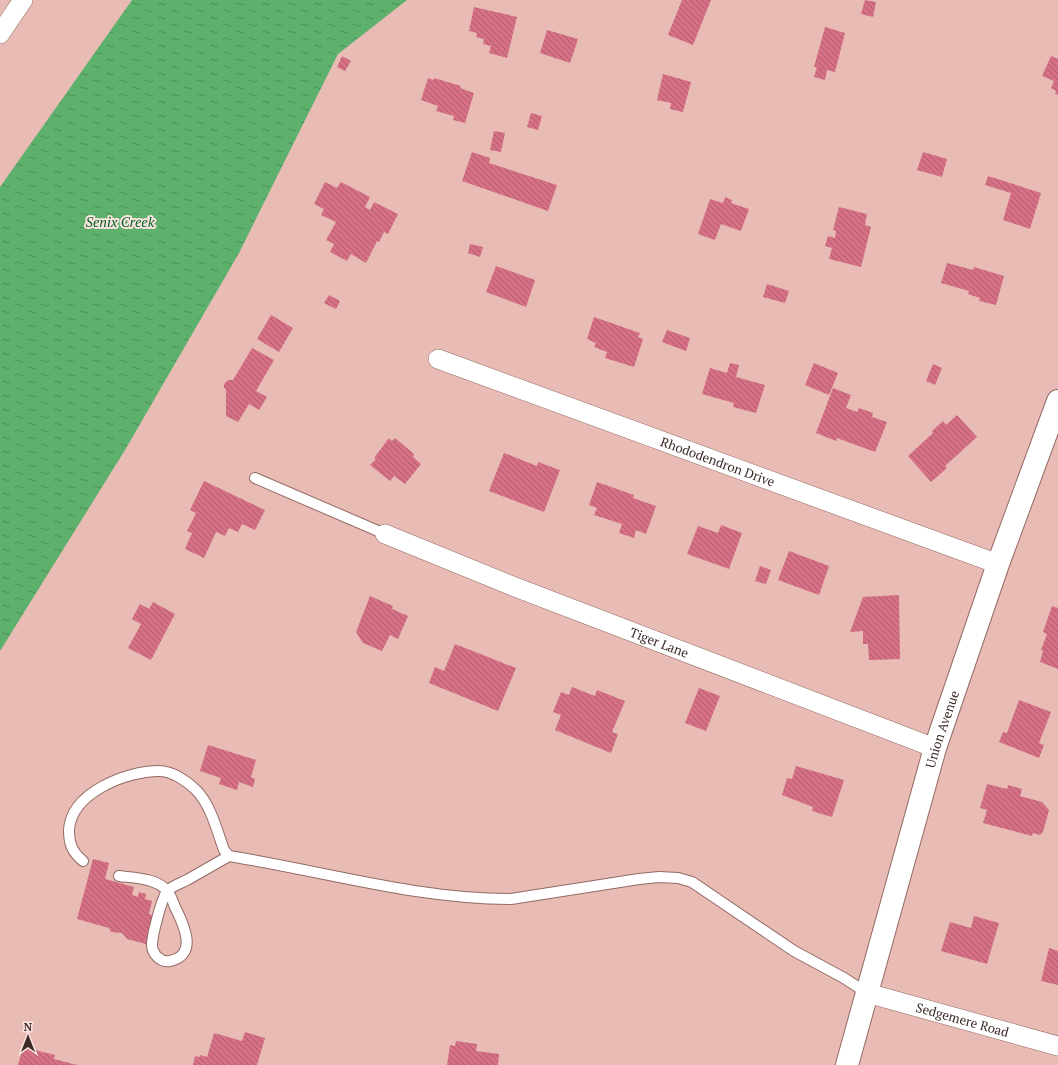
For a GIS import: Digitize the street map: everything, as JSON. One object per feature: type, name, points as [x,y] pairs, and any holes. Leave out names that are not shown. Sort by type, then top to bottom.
[{"type":"street","points":[[0,34],[23,0]]},
{"type":"street","name":"Rhododendron Drive","points":[[438,359],[998,564]]},
{"type":"street","name":"Union Avenue","points":[[847,1065],[935,748],[998,564],[1058,401]]},
{"type":"street","name":"Tiger Lane","points":[[385,534],[510,585],[935,748]]},
{"type":"street","name":"Sedgemere Road","points":[[867,993],[1058,1046]]},
{"type":"lane","points":[[255,478],[385,534]]},
{"type":"lane","points":[[83,861],[75,854],[69,843],[70,820],[74,811],[87,796],[113,782],[159,771],[177,777],[196,790],[205,801],[224,850],[229,856]]},
{"type":"lane","points":[[119,876],[156,882],[168,891],[184,926],[187,942],[180,956],[174,960],[167,961],[159,958],[154,953],[152,945],[160,910],[168,891],[229,856],[282,864],[378,885],[459,897],[492,900],[511,900],[639,879],[659,877],[678,878],[692,882],[708,891],[794,950],[844,978],[867,993]]},
{"type":"water","name":"Senix Creek","points":[[132,0],[407,0],[338,54],[239,253],[125,450],[0,651],[0,187]]},
{"type":"building","points":[[682,0],[711,0],[693,45],[668,35]]},
{"type":"building","points":[[865,0],[876,2],[873,17],[861,14]]},
{"type":"building","points":[[474,7],[517,17],[507,58],[489,53],[491,46],[483,44],[484,39],[476,37],[477,33],[469,31]]},
{"type":"building","points":[[825,27],[845,33],[835,72],[827,70],[825,80],[814,77],[817,67],[814,67]]},
{"type":"building","points":[[547,30],[578,39],[570,63],[540,53]]},
{"type":"building","points":[[342,56],[351,61],[345,71],[337,67]]},
{"type":"building","points":[[1051,56],[1058,59],[1058,95],[1055,94],[1056,91],[1051,88],[1054,81],[1042,76]]},
{"type":"building","points":[[663,74],[691,82],[683,112],[670,109],[671,103],[657,100]]},
{"type":"building","points":[[428,78],[434,80],[434,78],[461,86],[460,88],[474,93],[465,123],[453,120],[454,116],[436,111],[438,106],[421,100]]},
{"type":"building","points":[[531,113],[542,116],[538,130],[527,127]]},
{"type":"building","points":[[494,131],[505,133],[501,152],[490,150]]},
{"type":"building","points":[[472,152],[490,158],[489,163],[557,185],[548,211],[462,181]]},
{"type":"building","points":[[923,152],[947,159],[942,177],[917,170]]},
{"type":"building","points":[[988,176],[1041,193],[1030,229],[1003,220],[1011,193],[985,185]]},
{"type":"building","points":[[325,182],[337,188],[341,182],[370,197],[365,207],[370,210],[374,202],[398,214],[388,234],[384,232],[379,242],[377,241],[366,263],[351,254],[347,261],[330,252],[334,244],[326,240],[336,222],[321,215],[324,209],[314,204]]},
{"type":"building","points":[[725,197],[732,200],[731,203],[749,209],[741,231],[721,224],[715,240],[698,234],[710,199],[723,203]]},
{"type":"building","points":[[839,207],[867,214],[865,225],[871,227],[861,267],[829,259],[832,248],[825,246],[828,236],[835,238],[836,231],[833,230]]},
{"type":"building","points":[[470,244],[483,247],[480,257],[468,253]]},
{"type":"building","points":[[947,263],[973,270],[974,267],[1004,276],[996,305],[979,301],[980,298],[968,294],[969,291],[941,283]]},
{"type":"building","points":[[496,266],[535,280],[526,307],[486,292]]},
{"type":"building","points":[[767,284],[789,291],[785,303],[763,297]]},
{"type":"building","points":[[329,295],[340,301],[336,309],[324,303]]},
{"type":"building","points":[[271,315],[293,328],[279,352],[257,339]]},
{"type":"building","points":[[594,317],[640,333],[638,337],[643,339],[634,367],[605,358],[607,352],[594,347],[596,343],[587,339]]},
{"type":"building","points":[[667,330],[690,338],[686,351],[662,342]]},
{"type":"building","points":[[252,348],[274,360],[256,391],[267,397],[259,410],[249,404],[238,422],[226,416],[226,389],[224,388],[224,384],[228,380],[233,380]]},
{"type":"building","points":[[730,363],[739,365],[736,377],[765,385],[756,413],[733,407],[734,403],[702,394],[710,368],[727,373]]},
{"type":"building","points":[[814,363],[838,373],[829,395],[805,385]]},
{"type":"building","points":[[933,364],[942,368],[935,385],[926,381]]},
{"type":"building","points":[[833,388],[851,395],[846,408],[857,412],[859,408],[873,413],[872,417],[887,422],[875,452],[837,438],[836,441],[816,433]]},
{"type":"building","points":[[957,415],[977,437],[945,466],[947,468],[931,482],[908,456],[933,433],[932,431],[943,421],[946,425]]},
{"type":"building","points":[[389,438],[392,441],[395,438],[414,454],[413,457],[421,464],[405,484],[394,476],[390,481],[370,465],[376,459],[374,458]]},
{"type":"building","points":[[504,453],[537,466],[538,462],[560,470],[544,512],[489,491]]},
{"type":"building","points":[[204,481],[265,510],[255,530],[242,524],[238,532],[229,528],[225,536],[216,532],[204,558],[185,549],[192,533],[187,531],[196,513],[190,510]]},
{"type":"building","points":[[597,482],[634,495],[633,498],[656,506],[646,534],[636,530],[634,538],[619,533],[622,524],[594,515],[597,508],[589,505]]},
{"type":"building","points":[[721,525],[742,533],[729,569],[687,554],[698,526],[718,533]]},
{"type":"building","points":[[789,551],[829,566],[819,595],[778,580]]},
{"type":"building","points":[[760,566],[771,570],[766,584],[755,581]]},
{"type":"building","points":[[899,595],[900,659],[869,660],[868,644],[863,644],[863,631],[850,632],[863,597]]},
{"type":"building","points":[[370,596],[393,606],[392,609],[408,616],[398,639],[390,635],[382,651],[363,643],[356,632]]},
{"type":"building","points":[[153,602],[175,614],[151,660],[128,648],[141,624],[132,619],[140,604],[149,609]]},
{"type":"building","points":[[1052,606],[1058,608],[1058,669],[1040,662],[1043,651],[1041,650],[1047,634],[1043,632]]},
{"type":"building","points":[[455,644],[516,668],[498,711],[429,683],[435,667],[444,671]]},
{"type":"building","points":[[572,687],[595,696],[597,690],[625,701],[612,732],[618,734],[611,753],[555,730],[561,715],[553,712],[561,692],[569,695]]},
{"type":"building","points":[[699,688],[720,696],[706,731],[685,723]]},
{"type":"building","points":[[1019,700],[1051,712],[1039,743],[1044,745],[1039,758],[999,742],[1003,732],[1007,733]]},
{"type":"building","points":[[208,745],[256,760],[251,777],[255,779],[253,787],[239,782],[237,790],[219,784],[221,778],[200,771]]},
{"type":"building","points":[[796,766],[844,780],[832,817],[812,811],[813,807],[782,795],[787,778],[792,779]]},
{"type":"building","points":[[987,784],[1007,789],[1008,785],[1022,789],[1020,796],[1042,802],[1049,810],[1043,832],[1040,835],[1033,833],[1032,836],[983,823],[987,810],[980,808]]},
{"type":"building","points":[[93,859],[109,863],[105,879],[134,887],[132,895],[138,897],[139,892],[146,894],[145,899],[152,901],[149,914],[154,916],[146,944],[127,939],[122,933],[111,932],[109,928],[77,919]]},
{"type":"building","points":[[974,916],[999,923],[987,964],[941,951],[950,922],[971,928]]},
{"type":"building","points":[[1049,948],[1058,951],[1058,985],[1041,981]]},
{"type":"building","points":[[245,1032],[265,1038],[257,1065],[193,1065],[195,1056],[200,1057],[200,1055],[207,1057],[214,1033],[242,1041]]},
{"type":"building","points":[[456,1041],[477,1044],[476,1051],[499,1054],[498,1065],[447,1065],[450,1045],[455,1046]]},
{"type":"building","points":[[23,1047],[55,1055],[54,1059],[77,1065],[18,1065]]}]
